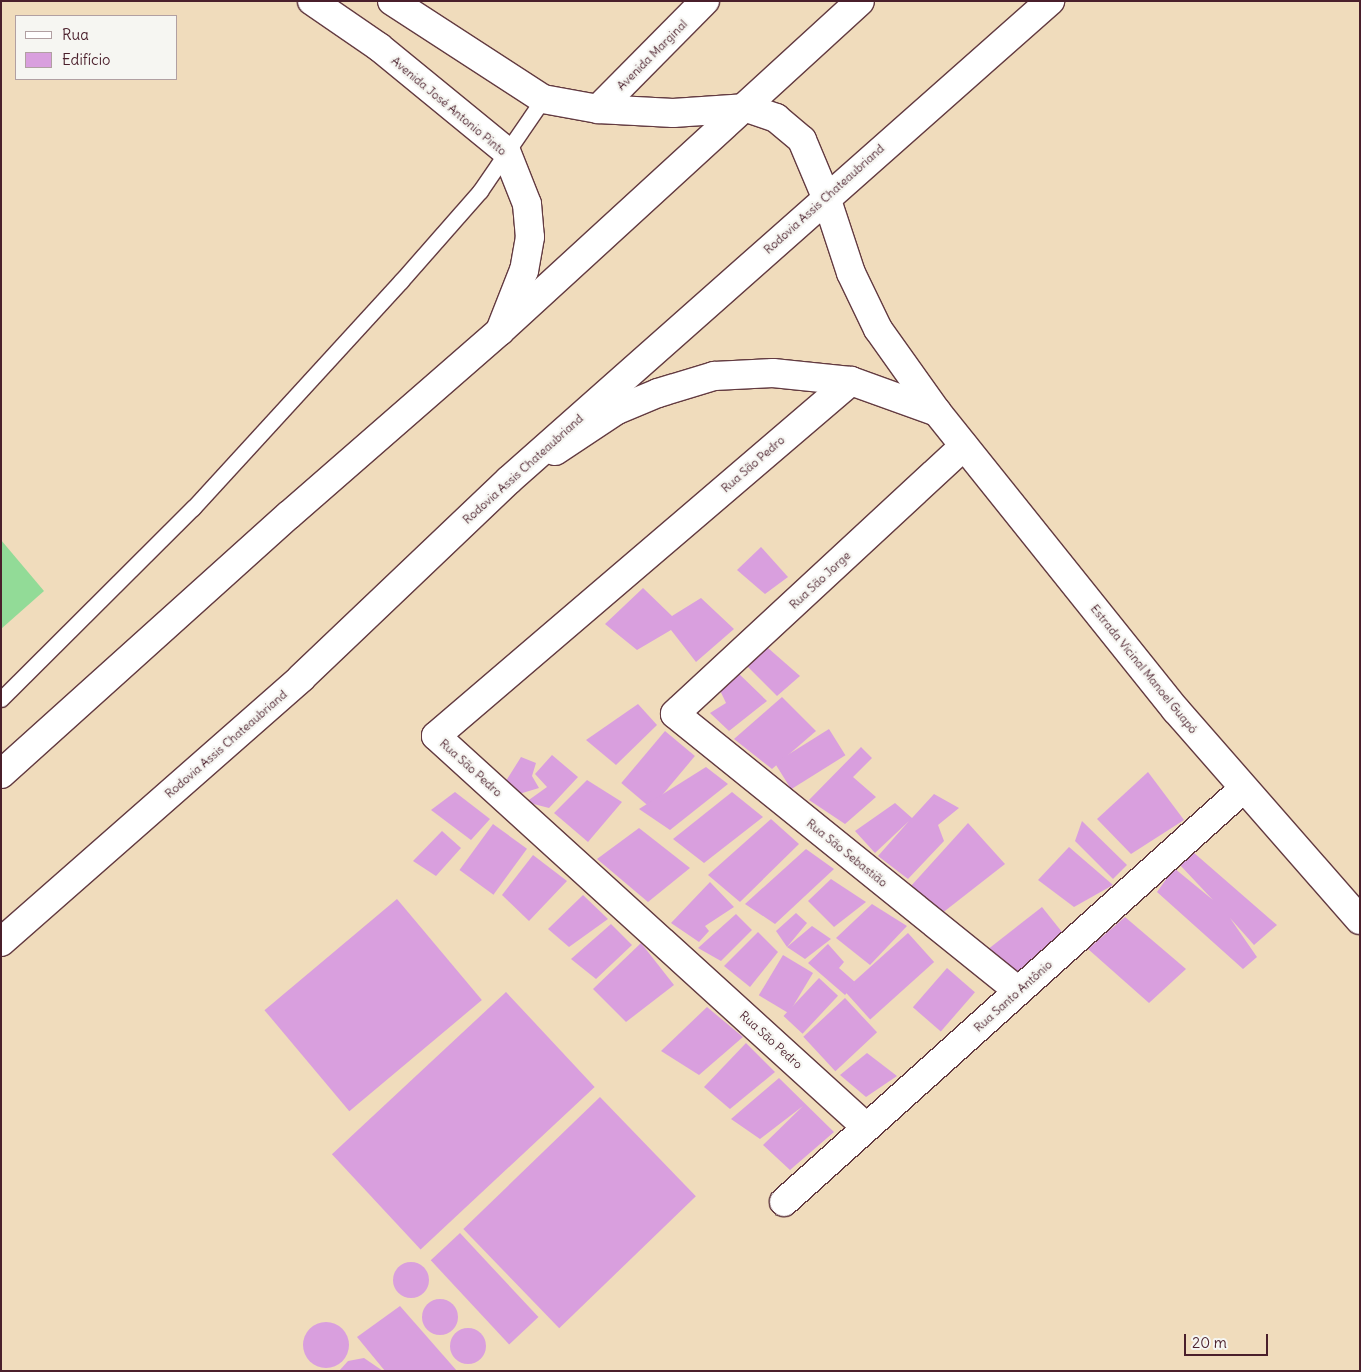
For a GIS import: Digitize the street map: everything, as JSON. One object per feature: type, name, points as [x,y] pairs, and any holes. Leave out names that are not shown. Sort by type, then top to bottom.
[{"type":"main road","name":"Avenida José Antonio Pinto","points":[[312,1],[379,47],[506,151],[527,204],[530,237],[524,270],[500,331]]},
{"type":"main road","points":[[392,1],[543,98],[598,109],[673,113],[747,108]]},
{"type":"main road","name":"Avenida Marginal","points":[[598,109],[705,1]]},
{"type":"main road","points":[[1,774],[288,514],[500,331],[747,108],[860,1]]},
{"type":"main road","name":"Rodovia Assis Chateaubriand","points":[[1,942],[301,678],[509,480],[826,197],[1050,1]]},
{"type":"main road","name":"Estrada Vicinal Manoel Guapó","points":[[747,108],[776,118],[802,140],[826,197],[851,273],[878,329],[937,412],[1243,790],[1360,920]]},
{"type":"main road","points":[[509,480],[617,410],[658,393],[714,376],[773,373],[851,381],[937,412]]},
{"type":"main road","name":"Rua São Pedro","points":[[851,381],[436,736],[866,1127]]},
{"type":"main road","name":"Rua São Jorge","points":[[675,714],[964,446]]},
{"type":"main road","name":"Rua São Sebastião","points":[[675,714],[1018,991]]},
{"type":"main road","name":"Rua Santo Antônio","points":[[784,1202],[1243,790]]},
{"type":"lane","points":[[1,699],[193,508],[407,273],[480,191],[543,98]]},
{"type":"green space","points":[[1,540],[44,591],[1,629]]},
{"type":"building","points":[[761,547],[788,577],[765,594],[737,570]]},
{"type":"building","points":[[643,588],[672,616],[701,598],[734,629],[696,662],[671,630],[637,650],[605,624]]},
{"type":"building","points":[[768,648],[800,676],[777,696],[747,666]]},
{"type":"building","points":[[736,671],[767,701],[729,731],[710,713],[726,703],[717,684]]},
{"type":"building","points":[[782,697],[816,731],[772,769],[734,739]]},
{"type":"building","points":[[638,704],[657,725],[616,765],[586,740]]},
{"type":"building","points":[[829,729],[845,755],[791,789],[775,763]]},
{"type":"building","points":[[665,731],[695,756],[651,808],[621,783]]},
{"type":"building","points":[[861,747],[872,758],[853,777],[876,797],[845,824],[809,800]]},
{"type":"building","points":[[552,755],[578,777],[549,808],[526,802],[547,787],[535,774]]},
{"type":"building","points":[[521,757],[536,763],[532,776],[539,788],[519,794],[506,781]]},
{"type":"building","points":[[706,767],[728,784],[670,830],[639,809]]},
{"type":"building","points":[[1148,772],[1184,820],[1131,854],[1097,819]]},
{"type":"building","points":[[587,780],[622,802],[588,842],[554,813]]},
{"type":"building","points":[[455,792],[490,819],[471,840],[431,810]]},
{"type":"building","points":[[732,792],[763,817],[704,863],[673,839]]},
{"type":"building","points":[[934,794],[959,808],[938,825],[944,841],[908,879],[878,856],[909,821],[875,853],[855,831],[895,803],[912,818]]},
{"type":"building","points":[[771,819],[799,844],[740,902],[708,875]]},
{"type":"building","points":[[1082,821],[1127,865],[1113,879],[1075,841]]},
{"type":"building","points":[[968,823],[1005,864],[941,914],[911,886]]},
{"type":"building","points":[[493,824],[527,849],[493,895],[459,870]]},
{"type":"building","points":[[639,828],[690,868],[648,902],[597,859]]},
{"type":"building","points":[[442,831],[461,848],[436,876],[413,861]]},
{"type":"building","points":[[1069,847],[1113,885],[1074,907],[1038,880]]},
{"type":"building","points":[[806,849],[834,869],[775,924],[745,904]]},
{"type":"building","points":[[1193,852],[1277,925],[1254,945],[1230,918],[1257,957],[1243,969],[1157,892],[1174,868],[1213,900],[1179,864]]},
{"type":"building","points":[[533,855],[567,881],[529,921],[502,895]]},
{"type":"building","points":[[831,879],[866,902],[834,927],[808,901]]},
{"type":"building","points":[[710,882],[734,907],[705,926],[709,931],[699,942],[671,923]]},
{"type":"building","points":[[583,895],[608,919],[569,947],[548,929]]},
{"type":"building","points":[[397,899],[482,1000],[349,1111],[264,1010]]},
{"type":"building","points":[[872,904],[907,926],[870,965],[836,938]]},
{"type":"building","points":[[1042,907],[1066,937],[1018,981],[987,950]]},
{"type":"building","points":[[796,913],[807,923],[787,947],[776,931]]},
{"type":"building","points":[[736,914],[752,930],[721,961],[698,948]]},
{"type":"building","points":[[1125,917],[1186,969],[1149,1003],[1088,949]]},
{"type":"building","points":[[611,924],[632,945],[596,979],[571,959]]},
{"type":"building","points":[[812,926],[831,939],[805,959],[787,947]]},
{"type":"building","points":[[758,932],[778,952],[750,987],[724,966]]},
{"type":"building","points":[[908,933],[934,962],[870,1020],[844,991]]},
{"type":"building","points":[[641,943],[674,985],[626,1022],[593,989]]},
{"type":"building","points":[[828,944],[844,962],[839,968],[856,983],[845,995],[808,963]]},
{"type":"building","points":[[783,955],[813,973],[789,1013],[759,995]]},
{"type":"building","points":[[947,968],[975,992],[941,1032],[913,1007]]},
{"type":"building","points":[[819,978],[838,996],[803,1034],[784,1016]]},
{"type":"building","points":[[506,992],[595,1087],[421,1249],[332,1154]]},
{"type":"building","points":[[845,998],[877,1032],[835,1071],[803,1037]]},
{"type":"building","points":[[707,1007],[743,1037],[699,1075],[661,1051]]},
{"type":"building","points":[[746,1043],[775,1072],[730,1109],[704,1087]]},
{"type":"building","points":[[867,1053],[897,1076],[866,1097],[840,1075]]},
{"type":"building","points":[[779,1078],[834,1132],[790,1170],[763,1145],[803,1106],[760,1139],[731,1119]]},
{"type":"building","points":[[600,1097],[696,1196],[559,1328],[463,1229]]},
{"type":"building","points":[[460,1233],[538,1317],[509,1344],[431,1260]]},
{"type":"building","points":[[411,1262],[418,1263],[424,1267],[428,1273],[428,1287],[424,1293],[418,1297],[411,1298],[404,1297],[398,1293],[394,1287],[393,1280],[394,1273],[398,1267],[404,1263]]},
{"type":"building","points":[[440,1299],[447,1300],[453,1304],[457,1310],[457,1324],[453,1330],[447,1334],[440,1335],[433,1334],[427,1330],[423,1324],[422,1317],[423,1310],[427,1304],[433,1300]]},
{"type":"building","points":[[400,1306],[457,1371],[385,1371],[357,1337]]},
{"type":"building","points":[[326,1322],[339,1326],[345,1332],[349,1345],[345,1358],[339,1364],[326,1368],[313,1364],[307,1358],[303,1345],[307,1332],[313,1326]]},
{"type":"building","points":[[468,1328],[475,1329],[481,1333],[485,1339],[485,1353],[481,1359],[475,1363],[468,1364],[461,1363],[455,1359],[451,1353],[450,1346],[451,1339],[455,1333],[461,1329]]},
{"type":"building","points":[[364,1358],[383,1371],[339,1371],[348,1361]]}]
